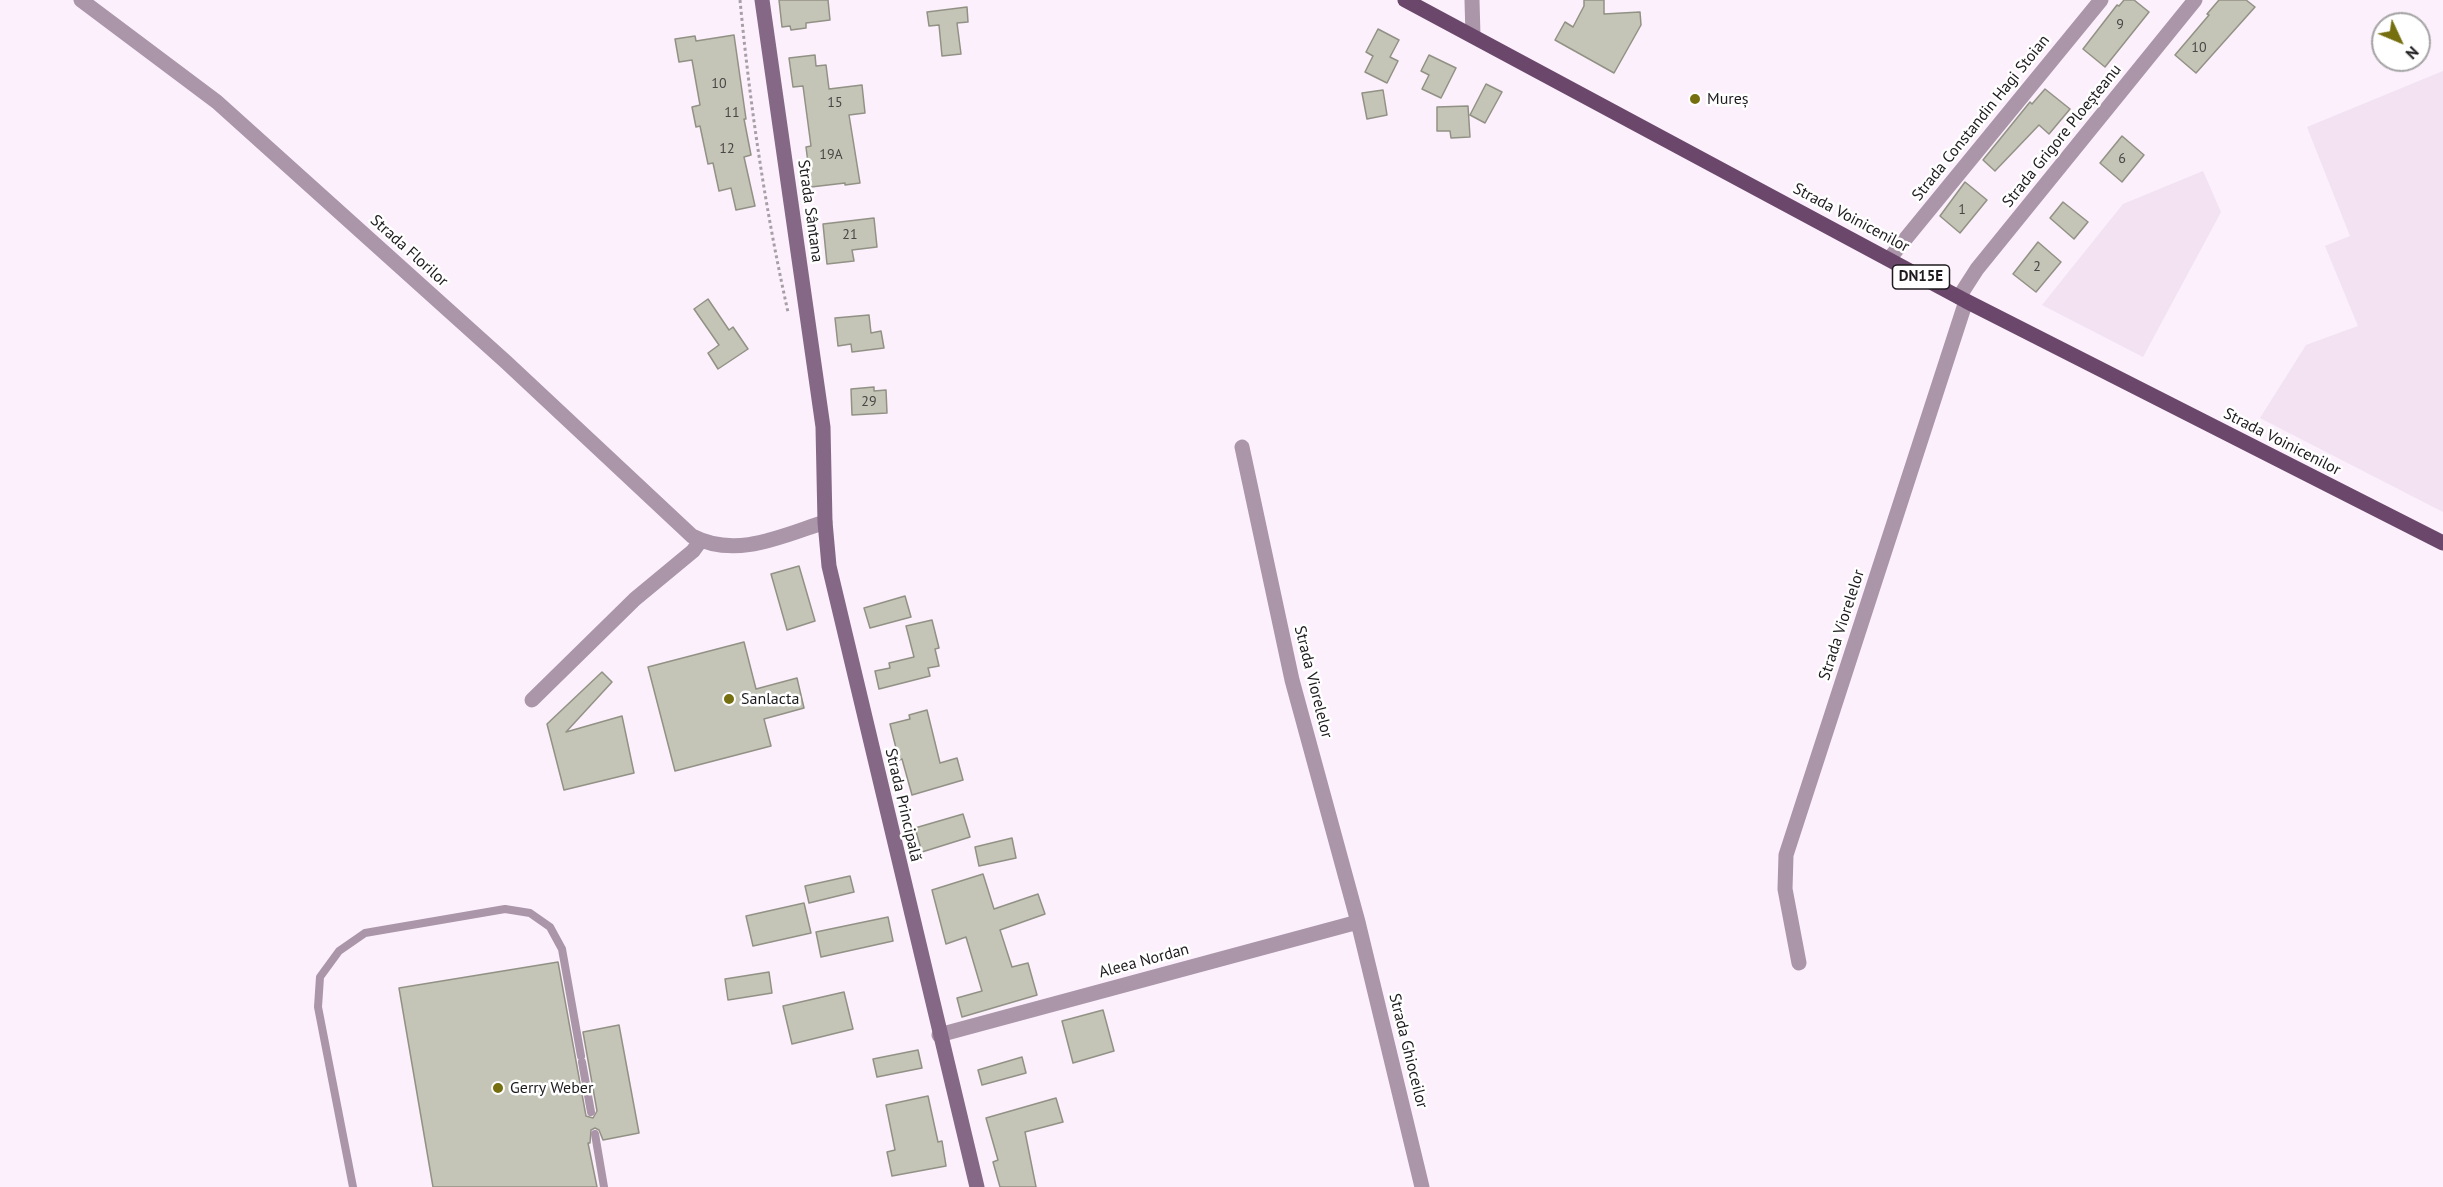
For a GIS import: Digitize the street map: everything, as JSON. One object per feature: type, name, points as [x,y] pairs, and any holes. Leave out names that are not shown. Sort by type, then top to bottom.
[{"type":"main road","name":"Strada Voinicenilor","points":[[1405,0],[1962,299],[2443,543]]},
{"type":"street","name":"Strada Florilor","points":[[81,0],[217,102],[506,362],[692,536],[722,546],[761,543],[825,522]]},
{"type":"street","name":"Strada Sântana","points":[[762,0],[823,427]]},
{"type":"street","points":[[1472,0],[1473,36]]},
{"type":"street","name":"Strada Constandin Hagi Stoian","points":[[1889,259],[2101,0]]},
{"type":"street","name":"Strada Grigore Ploeșteanu","points":[[1962,299],[1977,269],[2195,0]]},
{"type":"street","name":"Strada Viorelelor","points":[[1799,963],[1785,889],[1786,855],[1962,299]]},
{"type":"street","name":"Strada Principală","points":[[823,427],[825,522],[831,576],[977,1187]]},
{"type":"street","name":"Strada Viorelelor","points":[[1242,447],[1292,680],[1358,922]]},
{"type":"street","points":[[532,700],[604,628],[693,551],[701,540]]},
{"type":"street","name":"Aleea Nordan","points":[[939,1035],[1358,922]]},
{"type":"street","name":"Strada Ghioceilor","points":[[1358,922],[1422,1187]]},
{"type":"lane","points":[[353,1187],[318,1007],[320,977],[339,951],[365,933],[505,909],[530,913],[550,927],[562,949],[591,1112]]},
{"type":"lane","points":[[595,1134],[603,1187]]},
{"type":"path","points":[[740,0],[748,88],[775,254],[789,317]]},
{"type":"shaded area","points":[[2443,71],[2443,512],[2260,418],[2306,345],[2358,326],[2325,246],[2350,236],[2307,127]]},
{"type":"shaded area","points":[[2203,171],[2221,212],[2143,357],[2042,305],[2123,204]]},
{"type":"building","points":[[779,0],[828,0],[830,20],[806,23],[806,28],[791,30],[790,26],[782,27]]},
{"type":"building","points":[[1584,0],[1604,0],[1604,14],[1640,12],[1641,25],[1614,73],[1555,40],[1565,22],[1573,27],[1584,6]]},
{"type":"building","points":[[2124,0],[2134,0],[2149,12],[2105,67],[2083,49],[2117,5],[2119,6]]},
{"type":"building","points":[[2219,0],[2246,0],[2255,7],[2196,73],[2175,55]]},
{"type":"building","points":[[967,7],[968,22],[957,23],[961,54],[942,56],[939,25],[929,26],[927,12]]},
{"type":"building","points":[[1378,29],[1399,40],[1390,57],[1398,61],[1387,83],[1365,72],[1373,56],[1366,52]]},
{"type":"building","points":[[734,35],[746,119],[744,119],[751,155],[744,157],[755,206],[736,210],[731,188],[719,191],[713,163],[708,164],[700,126],[696,127],[692,107],[700,105],[692,60],[679,62],[675,39],[695,36],[696,41]]},
{"type":"building","points":[[815,55],[816,66],[826,65],[829,89],[862,85],[865,113],[849,115],[860,183],[811,187],[806,147],[811,146],[803,86],[793,87],[789,58]]},
{"type":"building","points":[[1429,55],[1456,68],[1441,98],[1422,89],[1429,75],[1421,71]]},
{"type":"building","points":[[1486,84],[1502,92],[1485,123],[1470,115]]},
{"type":"building","points":[[2045,89],[2070,109],[2049,134],[2039,125],[1995,171],[1983,160],[2030,102],[2032,104]]},
{"type":"building","points":[[1383,90],[1387,115],[1367,119],[1362,93]]},
{"type":"building","points":[[1468,106],[1470,137],[1451,138],[1450,131],[1437,131],[1437,107]]},
{"type":"building","points":[[2122,136],[2144,155],[2122,182],[2100,163]]},
{"type":"building","points":[[1965,182],[1987,200],[1960,233],[1940,216]]},
{"type":"building","points":[[2063,202],[2088,222],[2074,239],[2050,218]]},
{"type":"building","points":[[874,218],[877,247],[852,250],[854,261],[827,264],[823,224]]},
{"type":"building","points":[[2038,242],[2061,262],[2036,292],[2013,274]]},
{"type":"building","points":[[708,299],[729,330],[733,327],[748,349],[718,369],[708,353],[719,345],[694,309]]},
{"type":"building","points":[[869,315],[871,333],[881,331],[884,348],[852,352],[851,344],[838,346],[835,318]]},
{"type":"building","points":[[874,387],[874,391],[886,390],[887,413],[852,415],[851,389]]},
{"type":"building","points":[[799,566],[815,621],[787,630],[771,574]]},
{"type":"building","points":[[905,596],[911,617],[870,628],[864,608]]},
{"type":"building","points":[[932,620],[939,648],[935,649],[939,666],[928,668],[930,676],[879,689],[875,671],[890,668],[889,663],[914,657],[906,626]]},
{"type":"building","name":"Sanlacta","points":[[744,642],[756,689],[797,678],[804,708],[764,719],[771,746],[675,771],[648,667]]},
{"type":"building","points":[[602,672],[612,682],[566,732],[622,716],[634,773],[564,790],[547,724]]},
{"type":"building","points":[[927,710],[940,763],[957,758],[963,780],[912,795],[902,759],[899,760],[890,724],[910,719],[909,715]]},
{"type":"building","points":[[963,814],[970,837],[922,852],[915,828]]},
{"type":"building","points":[[1012,838],[1016,858],[979,866],[975,847]]},
{"type":"building","points":[[983,874],[994,909],[1038,894],[1045,914],[1000,930],[1012,967],[1028,963],[1037,995],[962,1017],[957,998],[982,991],[966,937],[946,944],[932,890]]},
{"type":"building","points":[[850,876],[854,892],[809,903],[805,886]]},
{"type":"building","points":[[804,903],[811,933],[753,946],[746,916]]},
{"type":"building","points":[[888,917],[893,941],[821,957],[816,932]]},
{"type":"building","name":"Gerry Weber","points":[[558,962],[586,1116],[593,1118],[597,1111],[583,1032],[619,1025],[639,1133],[603,1140],[599,1130],[595,1128],[591,1130],[590,1143],[588,1143],[597,1187],[433,1187],[399,988]]},
{"type":"building","points":[[769,972],[772,993],[728,1000],[725,979]]},
{"type":"building","points":[[844,992],[853,1029],[792,1044],[783,1006]]},
{"type":"building","points":[[1103,1010],[1114,1051],[1073,1063],[1062,1021]]},
{"type":"building","points":[[918,1050],[922,1068],[877,1077],[873,1059]]},
{"type":"building","points":[[1022,1057],[1026,1073],[982,1085],[978,1070]]},
{"type":"building","points":[[928,1096],[938,1142],[942,1141],[946,1166],[892,1176],[887,1152],[895,1150],[886,1105]]},
{"type":"building","points":[[1056,1098],[1063,1122],[1025,1132],[1036,1187],[1000,1187],[993,1162],[998,1160],[986,1118]]},
{"type":"place","name":"Mureș","points":[[1695,99]]},
{"type":"place","name":"Sanlacta","points":[[729,699]]},
{"type":"place","name":"Gerry Weber","points":[[498,1088]]}]
